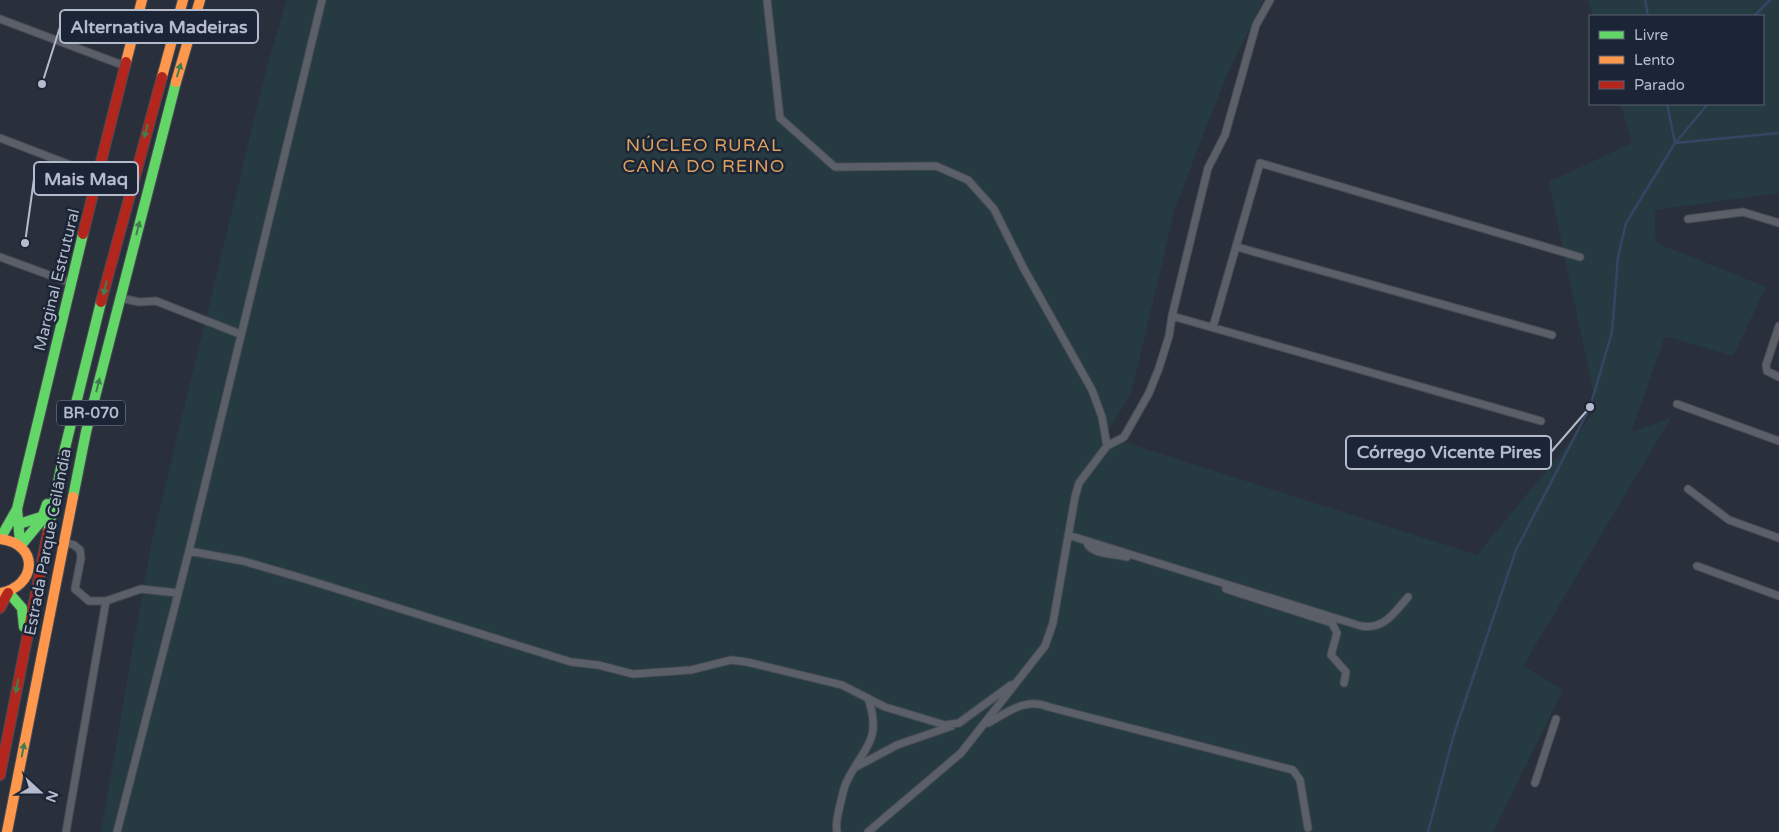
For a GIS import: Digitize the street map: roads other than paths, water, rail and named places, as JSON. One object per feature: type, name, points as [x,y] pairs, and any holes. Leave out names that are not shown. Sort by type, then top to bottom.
[{"type":"main road","name":"Marginal Estrutural","points":[[0,539],[17,509],[70,283],[99,176],[142,0]]},
{"type":"main road","name":"Estrada Parque Ceilândia","points":[[0,775],[20,666],[65,448],[124,212],[183,0]]},
{"type":"main road","name":"Estrada Parque Ceilândia","points":[[7,832],[86,432],[172,96],[200,0]]},
{"type":"main road","points":[[0,539],[13,539],[21,543],[44,516],[57,458],[65,448]]},
{"type":"main road","name":"Marginal Estrutural","points":[[6,593],[16,589],[27,573],[26,551],[21,543],[17,509]]},
{"type":"main road","points":[[19,524],[44,516]]},
{"type":"main road","points":[[0,608],[6,593],[20,600],[25,615],[20,666]]},
{"type":"street","points":[[117,832],[189,550],[322,0]]},
{"type":"street","points":[[767,0],[780,118],[835,167],[936,166],[968,180],[994,209],[1024,270],[1092,390],[1102,417],[1108,446]]},
{"type":"street","points":[[868,832],[961,753],[986,724],[1015,682],[1045,646],[1053,623],[1074,497],[1079,484],[1108,446],[1124,437],[1148,393],[1169,336],[1172,316],[1208,168],[1225,135],[1256,25],[1270,0]]},
{"type":"street","points":[[0,19],[125,66]]},
{"type":"street","points":[[0,138],[99,176]]},
{"type":"street","points":[[1213,327],[1260,164],[1580,257]]},
{"type":"street","points":[[1688,219],[1743,212],[1779,222]]},
{"type":"street","points":[[1237,247],[1552,335]]},
{"type":"street","points":[[0,257],[70,283]]},
{"type":"street","points":[[120,298],[138,302],[156,301],[240,334]]},
{"type":"street","points":[[1172,316],[1541,421]]},
{"type":"street","points":[[1779,326],[1766,365],[1767,372],[1779,377]]},
{"type":"street","points":[[1677,404],[1779,441]]},
{"type":"street","points":[[1688,489],[1729,520],[1779,538]]},
{"type":"street","points":[[1068,535],[1361,626],[1373,628],[1384,623],[1408,597]]},
{"type":"street","points":[[1086,541],[1088,546],[1096,552],[1122,556],[1332,623],[1337,633],[1331,656],[1346,672],[1344,683]]},
{"type":"street","points":[[63,542],[74,545],[80,550],[81,558],[75,589],[89,600],[106,601],[141,588],[178,594]]},
{"type":"street","points":[[189,550],[267,568],[571,662],[598,664],[622,673],[633,674],[691,670],[731,660],[842,685],[885,707],[945,725],[959,723]]},
{"type":"street","points":[[1697,566],[1779,596]]},
{"type":"street","points":[[66,832],[106,601]]},
{"type":"street","points":[[856,767],[897,745],[939,732],[959,723],[1015,682]]},
{"type":"street","points":[[832,832],[836,828],[846,784],[866,752],[874,726],[874,715],[868,698]]},
{"type":"street","points":[[986,724],[1016,708],[1038,702],[1049,707],[1293,770],[1300,780],[1308,828]]},
{"type":"street","points":[[1535,783],[1556,719]]},
{"type":"waterway","points":[[1645,0],[1648,15]]},
{"type":"waterway","points":[[1755,15],[1770,0]]},
{"type":"waterway","points":[[1428,832],[1454,734],[1516,550],[1590,407],[1612,332],[1618,257],[1626,223],[1675,143],[1667,105]]},
{"type":"waterway","points":[[1676,142],[1707,105]]},
{"type":"waterway","points":[[1675,143],[1779,133]]},
{"type":"place","name":"Alternativa Madeiras","points":[[42,84]]},
{"type":"place","name":"Mais Maq","points":[[25,243]]},
{"type":"place","name":"Córrego Vicente Pires","points":[[1590,407]]},
{"type":"district","name":"NÚCLEO RURAL CANA DO REINO","points":[[704,155]]}]
